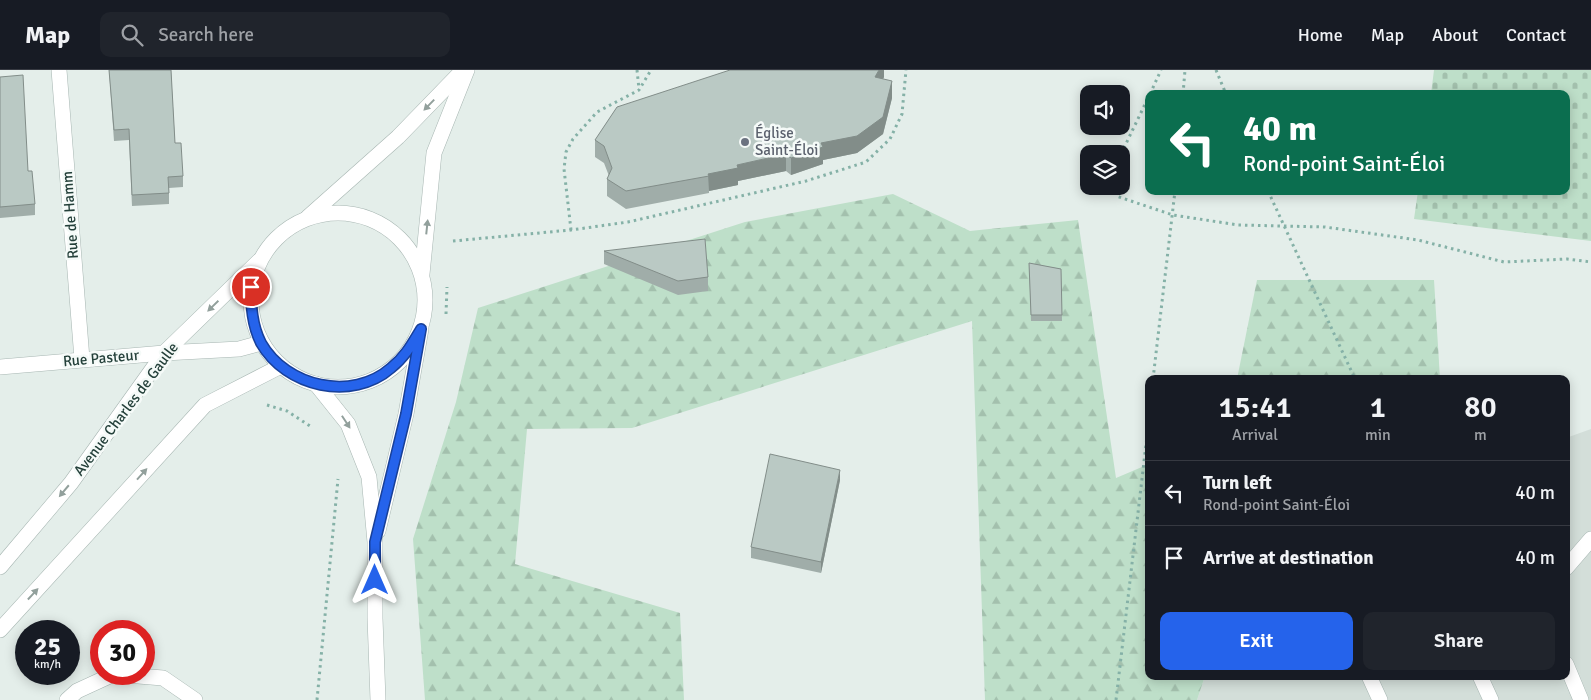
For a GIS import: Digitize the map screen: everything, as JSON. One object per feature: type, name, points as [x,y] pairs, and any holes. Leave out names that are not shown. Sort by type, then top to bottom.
[{"type":"street","name":"Rue de Hamm","points":[[59,70],[82,359]]},
{"type":"street","points":[[421,329],[408,352],[390,370],[367,382],[341,387],[316,384],[281,366],[261,343],[252,316],[251,287],[260,260],[272,242],[288,228],[307,218],[398,138],[463,70]]},
{"type":"street","points":[[375,542],[406,414],[421,329],[425,302],[422,276],[434,154],[467,70]]},
{"type":"street","points":[[307,218],[335,212],[364,216],[389,229],[410,250],[422,276]]},
{"type":"street","name":"Avenue Charles de Gaulle","points":[[0,568],[71,483],[164,353],[260,260]]},
{"type":"street","name":"Rue Pasteur","points":[[0,366],[239,349],[261,343]]},
{"type":"street","points":[[0,630],[205,405],[281,366]]},
{"type":"street","points":[[316,384],[348,424],[368,477],[375,542],[378,700]]},
{"type":"street","points":[[1570,563],[1591,539]]},
{"type":"street","points":[[1570,673],[1582,700],[1591,691]]},
{"type":"street","points":[[66,700],[77,691],[114,674],[163,678],[194,700]]},
{"type":"street","points":[[1372,680],[1380,700]]},
{"type":"street","points":[[1482,680],[1491,700]]},
{"type":"path","points":[[637,70],[639,90]]},
{"type":"path","points":[[571,230],[564,170],[566,152],[573,139],[597,112],[639,90],[651,70]]},
{"type":"path","points":[[447,241],[571,230],[628,222],[806,181],[866,162],[890,139],[902,114],[906,70]]},
{"type":"path","points":[[1151,90],[1161,70]]},
{"type":"path","points":[[1183,90],[1185,70]]},
{"type":"path","points":[[1216,70],[1224,90]]},
{"type":"path","points":[[1125,145],[1145,103]]},
{"type":"path","points":[[1116,195],[1173,215],[1238,225],[1325,227],[1418,240],[1504,262],[1567,259],[1591,262]]},
{"type":"path","points":[[1153,375],[1175,195]]},
{"type":"path","points":[[1270,195],[1353,375]]},
{"type":"path","points":[[446,315],[447,278]]},
{"type":"path","points":[[261,405],[287,411],[315,429]]},
{"type":"path","points":[[1116,700],[1145,452]]},
{"type":"path","points":[[317,700],[339,475]]},
{"type":"shaded area","points":[[1591,429],[1591,700],[1197,700],[1204,680],[1570,680],[1570,437]]},
{"type":"green space","points":[[1434,70],[1591,70],[1591,241],[1414,219],[1417,195],[1570,195],[1570,90],[1432,90]]},
{"type":"green space","points":[[893,194],[970,231],[1078,220],[1116,478],[1145,466],[1145,680],[1204,680],[1197,700],[985,700],[972,321],[632,428],[527,429],[515,564],[680,613],[684,700],[425,700],[413,539],[456,402],[478,308],[745,222]]},
{"type":"green space","points":[[1257,280],[1434,280],[1440,375],[1238,375]]},
{"type":"building","points":[[109,70],[171,70],[175,143],[181,143],[183,176],[168,177],[169,193],[132,195],[129,129],[114,130]]},
{"type":"building","name":"Église Saint-Éloi","points":[[730,70],[879,70],[875,77],[892,81],[883,117],[857,136],[821,143],[823,147],[791,158],[786,154],[737,165],[738,168],[708,174],[709,176],[626,191],[607,179],[612,168],[604,146],[595,140],[617,107]]},
{"type":"building","points":[[23,75],[28,171],[32,171],[35,204],[0,207],[0,77]]},
{"type":"building","points":[[705,239],[708,277],[678,281],[604,251]]},
{"type":"building","points":[[1029,263],[1061,269],[1062,315],[1031,315]]},
{"type":"building","points":[[770,454],[840,470],[821,562],[751,547]]},
{"type":"place","name":"Église Saint-Éloi","points":[[745,142]]},
{"type":"route","points":[[251,287],[252,316],[261,343],[281,366],[302,379],[316,384],[341,387],[367,382],[390,370],[408,352],[421,329],[406,414],[375,542],[375,580]]}]
